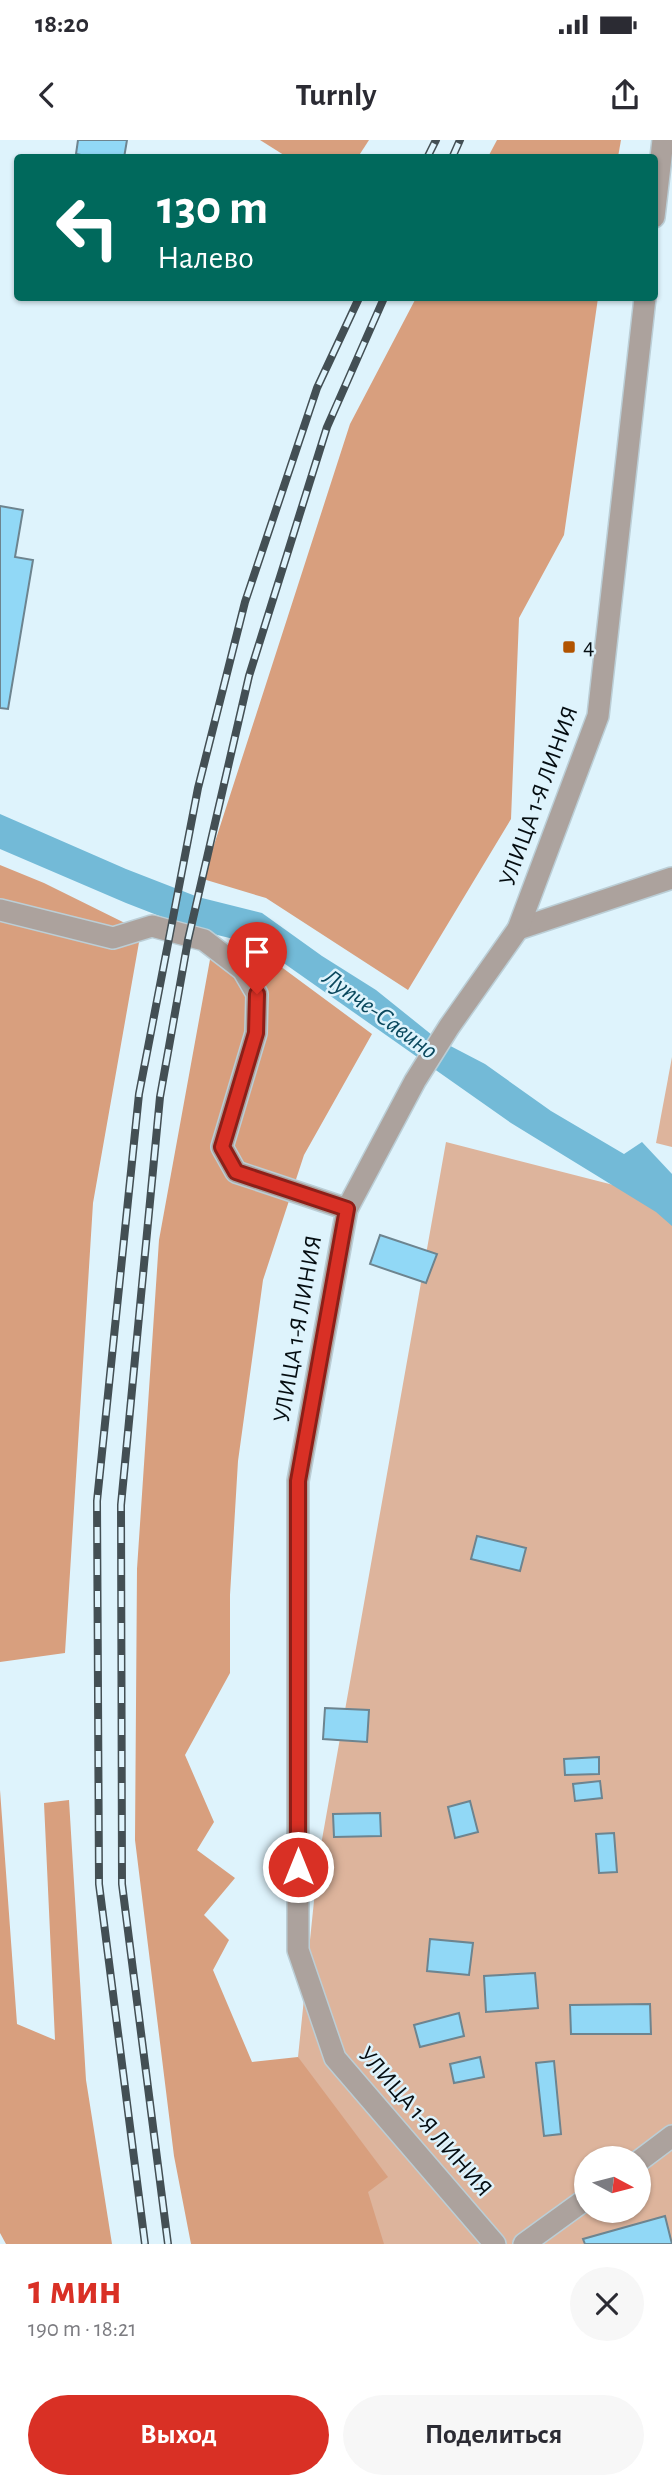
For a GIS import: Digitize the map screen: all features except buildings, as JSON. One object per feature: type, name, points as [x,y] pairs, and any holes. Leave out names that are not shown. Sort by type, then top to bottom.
[{"type":"street","points":[[663,140],[672,183]]},
{"type":"street","points":[[658,183],[663,140]]},
{"type":"street","name":"УЛИЦА 1-Я ЛИНИЯ","points":[[495,2244],[335,2058],[298,1950],[298,1481],[347,1209],[415,1081],[449,1027],[518,929],[598,716],[645,301]]},
{"type":"street","points":[[518,929],[672,878]]},
{"type":"street","points":[[0,910],[113,938],[152,926],[204,940],[243,971],[257,994],[256,1033],[222,1147],[236,1172],[347,1209]]},
{"type":"street","points":[[651,2152],[672,2136]]},
{"type":"street","points":[[524,2244],[574,2208]]},
{"type":"shaded area","points":[[260,140],[369,140],[360,154],[282,154]]},
{"type":"shaded area","points":[[497,140],[621,140],[619,154],[490,154]]},
{"type":"shaded area","points":[[414,301],[598,301],[564,535],[519,618],[511,819],[408,990],[266,898],[203,879],[350,424]]},
{"type":"shaded area","points":[[0,865],[44,883],[141,931],[93,1203],[65,1653],[0,1662]]},
{"type":"shaded area","points":[[257,949],[372,1034],[304,1155],[263,1280],[238,1461],[230,1595],[230,1673],[185,1755],[214,1822],[197,1850],[235,1878],[204,1915],[229,1940],[213,1970],[252,2062],[298,2057],[388,2177],[368,2192],[384,2244],[191,2244],[174,2156],[135,1840],[137,1569],[159,1240],[211,954]]},
{"type":"shaded area","points":[[672,1057],[672,1147],[656,1143]]},
{"type":"shaded area","points":[[446,1142],[672,1200],[672,2244],[340,2244],[298,2057],[318,1862]]},
{"type":"shaded area","points":[[0,1790],[17,2024],[55,2040],[44,1803],[69,1800],[86,2080],[112,2244],[6,2244],[0,2233]]},
{"type":"water","name":"Лупче-Савино","points":[[0,814],[198,897],[262,913],[376,990],[437,1039],[485,1064],[551,1111],[624,1154],[642,1142],[672,1174],[672,1226],[656,1212],[511,1123],[258,945],[193,929],[0,849]]},
{"type":"railway","points":[[429,154],[436,140]]},
{"type":"railway","points":[[454,154],[460,140]]},
{"type":"railway","points":[[145,2244],[99,1884],[97,1501],[139,1094],[198,788],[245,602],[317,388],[358,301]]},
{"type":"railway","points":[[168,2244],[122,1884],[121,1505],[160,1097],[188,940],[249,676],[327,427],[383,301]]},
{"type":"place","name":"4","points":[[569,647]]},
{"type":"route","points":[[257,994],[256,1033],[222,1147],[236,1172],[347,1209],[298,1481],[298,1867]]}]
